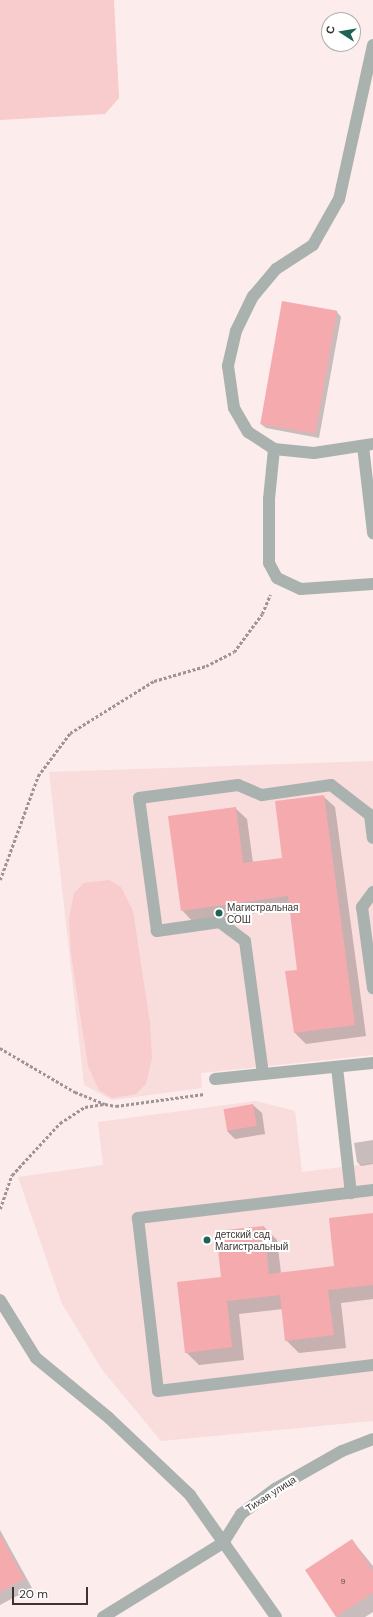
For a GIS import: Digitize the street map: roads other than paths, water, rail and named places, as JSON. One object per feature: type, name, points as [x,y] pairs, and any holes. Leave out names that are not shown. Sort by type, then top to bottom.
[{"type":"street","points":[[373,45],[339,199],[313,246],[276,269],[253,296],[236,332],[228,366],[234,408],[248,432],[274,449],[314,453],[368,445],[373,533]]},
{"type":"street","points":[[274,449],[269,499],[269,563],[277,578],[301,589],[373,584]]},
{"type":"street","points":[[263,1074],[245,941],[220,922],[157,931],[139,798],[238,785],[262,794],[331,785],[370,815],[373,838]]},
{"type":"street","points":[[373,892],[362,907],[373,988]]},
{"type":"street","points":[[215,1079],[373,1063]]},
{"type":"street","points":[[337,1066],[351,1193]]},
{"type":"street","points":[[373,1190],[138,1218],[158,1391],[373,1365]]},
{"type":"street","points":[[0,1300],[36,1358],[109,1418],[190,1495],[276,1617]]},
{"type":"street","name":"Тихая улица","points":[[103,1617],[223,1543],[241,1514],[276,1489],[342,1451],[373,1439]]},
{"type":"place","name":"Магистральная СОШ","points":[[219,913]]},
{"type":"place","name":"детский сад Магистральный","points":[[207,1240]]}]
